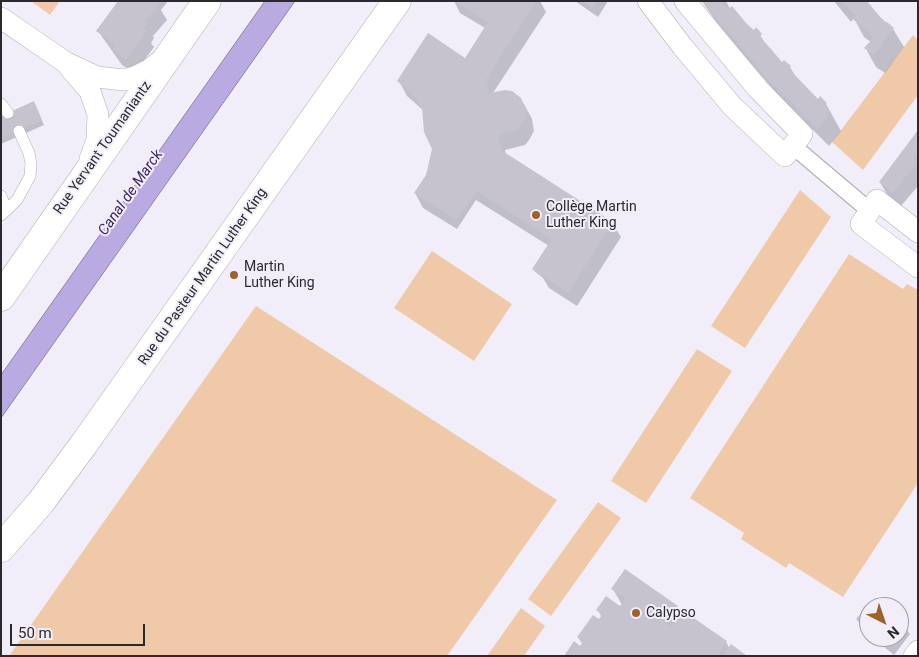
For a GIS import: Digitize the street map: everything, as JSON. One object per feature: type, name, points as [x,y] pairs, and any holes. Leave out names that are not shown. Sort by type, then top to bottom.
[{"type":"street","name":"Rue Yervant Toumaniantz","points":[[1,297],[207,1]]},
{"type":"street","name":"Rue du Pasteur Martin Luther King","points":[[1,548],[41,502],[84,444],[398,1]]},
{"type":"street","points":[[648,1],[682,46],[732,106],[785,156],[802,134],[758,89],[685,1]]},
{"type":"street","points":[[1,18],[64,62],[97,77],[124,80],[149,70],[172,51]]},
{"type":"street","points":[[64,62],[90,90],[98,115],[97,140],[78,184]]},
{"type":"street","points":[[792,146],[870,211]]},
{"type":"street","points":[[918,232],[877,200],[861,224],[918,267]]},
{"type":"street","points":[[914,656],[918,651]]},
{"type":"lane","points":[[2,215],[17,200],[30,176],[31,164],[29,153],[18,131]]},
{"type":"lane","points":[[1,196],[4,204],[2,215]]},
{"type":"shaded area","points":[[31,1],[60,1],[50,15]]},
{"type":"shaded area","points":[[913,35],[918,40],[918,95],[863,170],[832,142]]},
{"type":"shaded area","points":[[800,190],[831,217],[745,348],[711,326]]},
{"type":"shaded area","points":[[432,251],[512,304],[474,361],[394,308]]},
{"type":"shaded area","points":[[849,254],[903,289],[907,284],[918,290],[918,483],[843,597],[789,563],[786,568],[741,539],[744,533],[690,498]]},
{"type":"shaded area","points":[[256,306],[557,500],[447,656],[9,656]]},
{"type":"shaded area","points":[[697,349],[732,371],[646,503],[611,481]]},
{"type":"shaded area","points":[[598,502],[621,518],[551,616],[528,599]]},
{"type":"shaded area","points":[[521,608],[545,626],[524,656],[487,656]]},
{"type":"water","name":"Canal de Marck","points":[[265,1],[295,1],[1,418],[1,375]]},
{"type":"building","points":[[118,1],[154,1],[159,5],[144,22],[147,23],[143,29],[146,32],[126,60],[112,50],[116,45],[96,31]]},
{"type":"building","points":[[455,1],[536,1],[486,79],[489,93],[505,90],[512,91],[521,98],[527,111],[525,120],[517,130],[498,135],[501,150],[613,222],[568,293],[532,269],[551,240],[550,238],[477,191],[456,220],[414,193],[426,175],[432,149],[424,132],[422,108],[410,91],[397,81],[428,33],[465,58],[488,22]]},
{"type":"building","points":[[582,1],[597,1],[593,8]]},
{"type":"building","points":[[702,1],[721,1],[728,9],[732,6],[747,24],[754,30],[756,27],[762,34],[760,37],[782,62],[784,60],[791,66],[789,69],[818,99],[820,96],[827,103],[825,105],[831,112],[818,129],[767,78]]},
{"type":"building","points":[[837,1],[867,1],[885,23],[887,22],[894,28],[874,55],[864,48],[874,37],[852,18],[855,15],[842,2],[839,4]]},
{"type":"building","points":[[34,101],[42,120],[1,138],[1,116]]},
{"type":"building","points":[[918,130],[918,153],[913,159],[917,162],[893,193],[879,182]]},
{"type":"building","name":"Calypso","points":[[625,569],[678,606],[666,623],[670,627],[682,610],[727,641],[717,656],[564,656],[574,641],[580,646],[583,642],[577,637],[593,615],[599,619],[602,615],[596,610],[606,596],[620,606],[626,599],[611,589]]},
{"type":"building","points":[[731,644],[747,656],[723,656]]},
{"type":"place","name":"Collège Martin Luther King","points":[[536,215]]},
{"type":"place","name":"Martin Luther King","points":[[234,275]]},
{"type":"place","name":"Calypso","points":[[636,613]]}]
